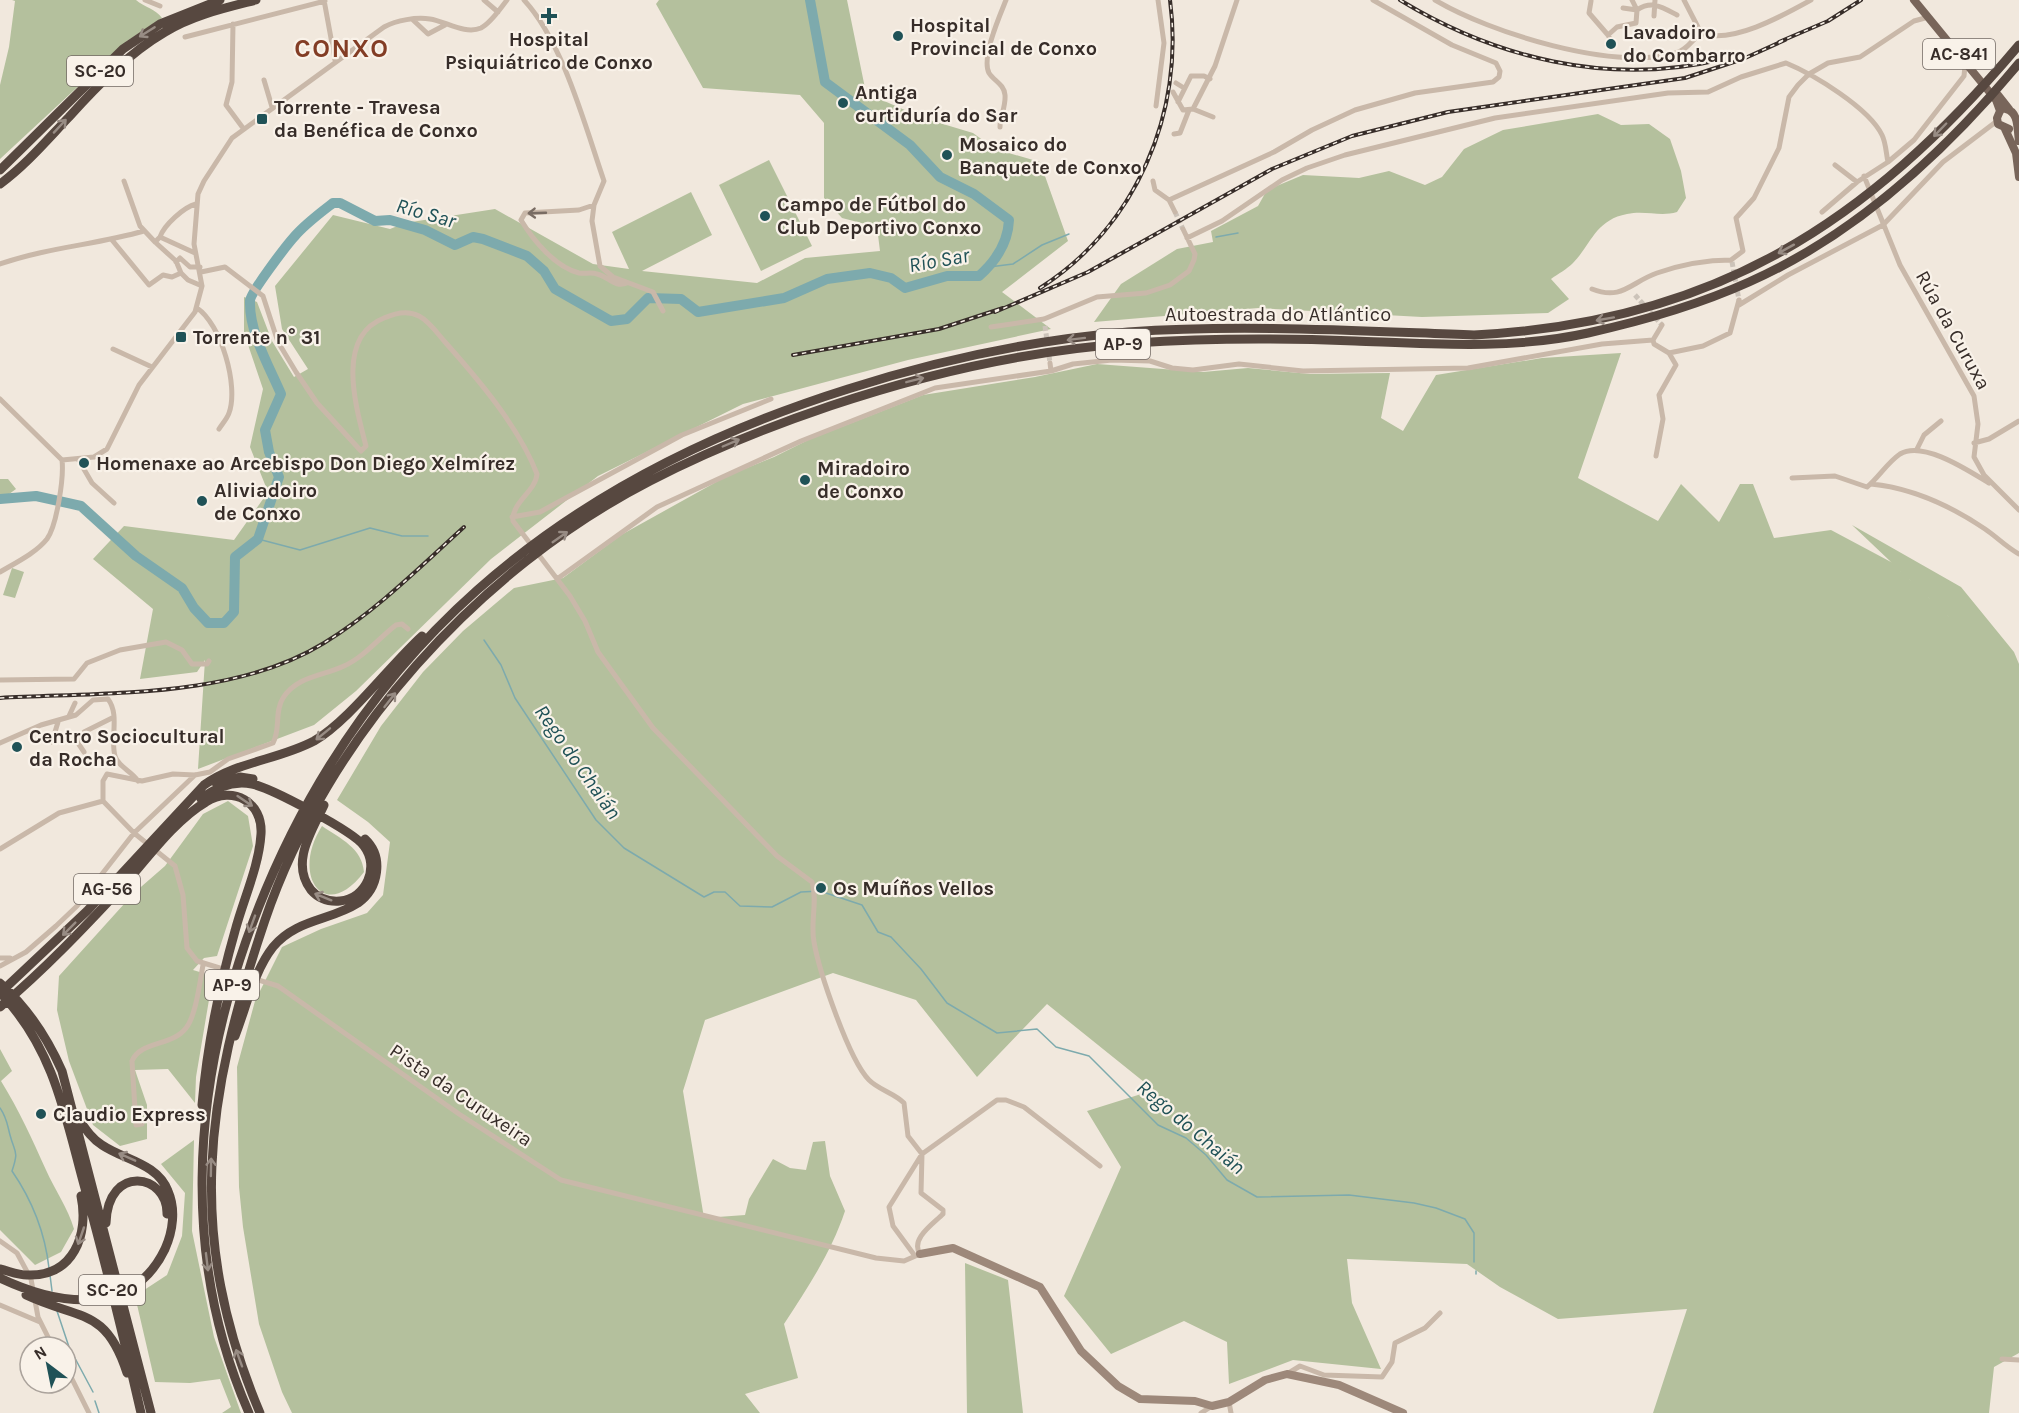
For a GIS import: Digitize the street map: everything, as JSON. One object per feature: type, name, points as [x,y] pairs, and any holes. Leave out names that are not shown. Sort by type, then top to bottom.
[{"type":"highway","name":"SC-20","points":[[0,169],[123,49],[160,24],[196,7],[220,0]]},
{"type":"highway","name":"SC-20","points":[[0,184],[15,174],[79,106],[132,56],[165,32],[200,15],[256,0]]},
{"type":"highway","name":"Autoestrada do Atlántico","points":[[260,1413],[231,1334],[220,1293],[213,1235],[210,1168],[212,1138],[237,1006],[274,895],[329,780],[402,666],[488,579],[579,511],[690,449],[796,405],[936,365],[1024,346],[1126,333],[1230,327],[1474,335],[1510,333],[1618,316],[1674,300],[1740,273],[1827,225],[1913,157],[1979,82],[1992,77],[2019,45]]},
{"type":"highway","name":"Autoestrada do Atlántico","points":[[329,780],[370,724],[445,634],[533,556],[584,520],[646,483],[761,431],[915,380],[1068,350],[1128,343],[1231,338],[1514,344],[1581,335],[1678,309],[1747,283],[1834,235],[1922,165],[2019,65]]},
{"type":"highway","points":[[0,190],[15,174]]},
{"type":"highway","points":[[195,794],[204,785],[226,771],[294,750],[316,740],[344,716],[414,643],[472,590],[488,579]]},
{"type":"highway","points":[[195,794],[228,778],[251,778],[271,784],[359,834],[369,843],[377,862],[375,880],[366,896],[357,903],[295,928],[272,948],[264,962],[225,1061]]},
{"type":"highway","points":[[163,841],[197,802],[214,789],[251,784],[268,790],[355,837],[364,847],[370,862],[368,883],[352,898],[340,901],[317,897],[305,882],[303,872],[300,837],[329,780]]},
{"type":"highway","name":"AG-56","points":[[3,997],[18,984],[195,794]]},
{"type":"highway","points":[[163,841],[188,816],[219,796],[229,794],[253,806],[261,825],[259,849],[234,933],[206,1069],[201,1147]]},
{"type":"highway","name":"Autoestrada do Atlántico","points":[[249,1413],[233,1377],[221,1335],[208,1271],[202,1228],[201,1147],[229,996],[265,890],[300,837]]},
{"type":"highway","name":"AG-56","points":[[3,997],[96,915],[163,841]]},
{"type":"highway","points":[[0,975],[19,997],[22,1005]]},
{"type":"highway","name":"SC-20","points":[[0,983],[3,997],[26,1022],[45,1053],[62,1101],[139,1413]]},
{"type":"highway","name":"SC-20","points":[[3,997],[22,1005],[51,1047],[62,1071],[151,1413]]},
{"type":"highway","points":[[0,1280],[59,1294],[84,1295],[113,1290],[132,1283],[154,1266],[166,1246],[173,1220],[168,1191],[157,1174],[148,1167],[93,1139],[73,1111]]},
{"type":"highway","points":[[22,1285],[66,1261],[78,1246],[84,1230],[84,1212],[76,1174],[79,1167]]},
{"type":"highway","points":[[106,1235],[110,1197],[122,1185],[131,1182],[146,1183],[163,1197],[167,1208],[165,1232],[156,1254],[132,1283]]},
{"type":"highway","points":[[0,1270],[49,1305],[85,1315],[98,1323],[111,1337],[120,1354],[139,1413]]},
{"type":"main road","name":"AC-841","points":[[1914,0],[1956,50],[1979,82],[1998,102],[2013,113]]},
{"type":"main road","name":"AC-841","points":[[1921,0],[2013,113],[2019,141]]},
{"type":"main road","points":[[1999,126],[2013,113]]},
{"type":"main road","points":[[1999,126],[2013,113]]},
{"type":"main road","points":[[1999,126],[2016,153],[2019,177]]},
{"type":"street","points":[[145,0],[160,6]]},
{"type":"street","points":[[484,0],[498,12]]},
{"type":"street","points":[[62,460],[94,457],[107,449],[135,390],[197,308],[202,286],[195,253],[196,204],[204,181],[232,138],[335,60],[384,27],[412,19],[478,29],[498,12],[507,0]]},
{"type":"street","points":[[524,0],[545,27],[573,92],[604,181],[594,205],[592,221],[600,266],[613,278],[652,292],[663,311]]},
{"type":"street","points":[[1000,128],[1005,95],[1001,85],[989,72],[988,65],[992,35],[1006,0]]},
{"type":"street","points":[[1156,106],[1164,43],[1158,0]]},
{"type":"street","points":[[1174,134],[1180,133],[1209,79],[1237,0]]},
{"type":"street","points":[[1169,200],[1274,152],[1312,130],[1355,110],[1415,93],[1493,82],[1499,78],[1500,71],[1496,63],[1443,40],[1373,0]]},
{"type":"street","points":[[1434,0],[1492,27],[1538,42],[1597,53],[1635,56],[1677,53],[1701,33]]},
{"type":"street","points":[[1591,0],[1589,13],[1608,35],[1610,39],[1607,45]]},
{"type":"street","points":[[1608,35],[1614,29],[1636,23],[1637,10],[1632,0]]},
{"type":"street","points":[[1684,0],[1701,33],[1715,38],[1725,37],[1785,14],[1811,0]]},
{"type":"street","points":[[185,37],[325,1],[335,60]]},
{"type":"street","points":[[1654,3],[1654,16]]},
{"type":"street","points":[[1623,8],[1637,10],[1646,4],[1654,3],[1677,15]]},
{"type":"street","points":[[1914,21],[1920,11]]},
{"type":"street","points":[[1592,289],[1603,294],[1630,290],[1638,281],[1659,272],[1709,260],[1732,261],[1743,251],[1736,218],[1754,198],[1779,148],[1789,97],[1809,74],[1828,63],[1860,57],[1914,21],[1925,18]]},
{"type":"street","points":[[423,22],[426,34],[431,34],[445,25]]},
{"type":"street","points":[[436,22],[436,30]]},
{"type":"street","points":[[233,24],[232,82],[226,105],[243,128]]},
{"type":"street","points":[[1956,50],[1967,69],[1979,82]]},
{"type":"street","points":[[1187,239],[1208,229],[1282,180],[1307,168],[1346,155],[1502,117],[1668,93],[1708,92],[1741,77],[1786,63],[1809,74],[1848,100],[1875,125],[1882,134],[1888,162]]},
{"type":"street","points":[[1822,212],[1864,176],[1888,162],[1914,140],[1967,69]]},
{"type":"street","points":[[1178,102],[1191,76],[1204,76],[1209,79]]},
{"type":"street","points":[[1962,78],[1979,82]]},
{"type":"street","points":[[264,80],[272,107]]},
{"type":"street","points":[[1176,83],[1184,88]]},
{"type":"street","points":[[1173,92],[1183,110],[1191,110],[1213,117]]},
{"type":"street","points":[[1653,340],[1657,348],[1669,353],[1703,346],[1730,333],[1739,302],[1882,223],[1943,162],[1999,126]]},
{"type":"street","points":[[1835,165],[1857,182]]},
{"type":"street","name":"Rúa da Curuxa","points":[[1864,176],[1900,265],[1974,396],[1978,424],[1974,443]]},
{"type":"street","points":[[124,181],[144,231],[177,262],[181,273],[188,280],[202,286]]},
{"type":"street","points":[[1153,181],[1155,190],[1169,200],[1174,212]]},
{"type":"street","points":[[154,242],[160,237],[165,227],[188,206],[196,204]]},
{"type":"street","points":[[594,205],[579,210],[525,213],[521,220],[529,234],[571,270],[597,274],[618,285],[627,283]]},
{"type":"street","points":[[991,327],[1044,322],[1097,297],[1146,293],[1170,285],[1189,271],[1195,254],[1183,229]]},
{"type":"street","points":[[0,264],[55,248],[112,240],[144,231]]},
{"type":"street","points":[[160,237],[195,253]]},
{"type":"street","points":[[112,240],[149,285],[163,275],[172,277],[181,273]]},
{"type":"street","points":[[177,262],[180,258],[190,267],[200,269],[225,267],[258,291],[265,299],[278,342],[317,403],[353,445],[362,450],[366,446],[358,409],[353,365],[357,341],[375,321],[402,313],[421,316],[486,388],[536,471],[536,481],[513,520]]},
{"type":"street","points":[[1630,290],[1635,295]]},
{"type":"street","points":[[197,308],[209,319],[228,365],[231,406],[219,429]]},
{"type":"street","points":[[1653,340],[1662,325]]},
{"type":"street","points":[[555,577],[657,507],[801,441],[935,388],[1051,371],[1073,364],[1112,360],[1150,361],[1172,368],[1193,370],[1239,364],[1303,370],[1468,368],[1602,344],[1653,340]]},
{"type":"street","points":[[113,349],[152,367]]},
{"type":"street","points":[[1656,456],[1663,419],[1659,395],[1676,365],[1669,353]]},
{"type":"street","points":[[1050,363],[1051,371]]},
{"type":"street","points":[[513,520],[540,512],[682,435],[771,399]]},
{"type":"street","points":[[0,407],[3,401],[62,460],[61,486],[49,535],[43,543],[0,572]]},
{"type":"street","points":[[1917,449],[1930,428],[1941,421]]},
{"type":"street","points":[[2019,422],[1989,439],[1974,443],[1974,457],[1993,485],[2019,510]]},
{"type":"street","points":[[1792,478],[1835,476],[1863,487],[1871,484],[1892,460],[1902,453],[1917,449],[1956,464],[1993,485]]},
{"type":"street","points":[[78,459],[92,483],[114,503]]},
{"type":"street","points":[[1871,484],[1927,498],[1985,529],[2019,554]]},
{"type":"street","points":[[513,520],[582,616],[598,652],[653,728],[777,856],[809,878],[814,891],[814,941],[823,977],[855,1059],[869,1080],[904,1103],[908,1136],[922,1154],[921,1193],[944,1212],[918,1240],[918,1255]]},
{"type":"street","points":[[107,774],[138,781],[173,774],[195,775],[210,772],[228,759],[273,743],[276,737],[277,712],[289,690],[321,672],[344,666],[396,625],[402,624],[408,629]]},
{"type":"street","points":[[0,680],[74,679],[87,663],[120,650],[166,642],[183,650],[192,664],[207,664],[209,661]]},
{"type":"street","points":[[0,743],[41,725],[76,715],[93,700],[108,699],[114,717],[113,748],[117,761],[138,781]]},
{"type":"street","points":[[69,716],[75,703]]},
{"type":"street","points":[[84,753],[78,743],[84,737],[84,732],[114,717]]},
{"type":"street","points":[[52,742],[58,722]]},
{"type":"street","points":[[117,761],[104,780],[103,801],[134,833],[175,866],[180,877],[187,948],[189,953],[203,965],[186,1030],[176,1038],[138,1053],[132,1061],[136,1125],[142,1124]]},
{"type":"street","points":[[0,966],[26,952],[77,906],[134,833],[195,775]]},
{"type":"street","points":[[0,849],[59,813],[103,801]]},
{"type":"street","points":[[0,957],[15,958]]},
{"type":"street","name":"Pista da Curuxeira","points":[[203,965],[278,986],[459,1114],[561,1180],[876,1258],[904,1260],[918,1255]]},
{"type":"street","points":[[918,1255],[893,1226],[889,1210],[907,1175],[922,1154],[991,1103],[1006,1100],[1024,1107],[1100,1166]]},
{"type":"street","points":[[0,1241],[17,1253],[31,1279],[40,1322],[47,1335]]},
{"type":"street","points":[[918,1255],[953,1248],[1040,1287],[1081,1351],[1099,1371],[1128,1394],[1140,1400],[1195,1401],[1212,1406]]},
{"type":"street","points":[[0,1305],[21,1316],[40,1322]]},
{"type":"street","points":[[21,1316],[29,1315],[38,1306]]},
{"type":"street","points":[[1201,1413],[1212,1406],[1229,1402],[1266,1380],[1287,1374],[1300,1366],[1324,1375],[1382,1377],[1392,1362],[1395,1343],[1425,1328],[1440,1313]]},
{"type":"street","points":[[2002,1359],[2019,1360]]},
{"type":"street","points":[[1287,1374],[1339,1385],[1403,1413]]},
{"type":"street","points":[[78,1391],[89,1413]]},
{"type":"street","points":[[1229,1402],[1231,1413]]},
{"type":"green space","points":[[12,0],[136,0],[157,12],[162,18],[127,41],[0,159],[0,85],[9,47],[15,1]]},
{"type":"green space","points":[[659,0],[847,0],[866,93],[923,118],[973,133],[995,149],[1040,162],[1068,241],[1002,292],[1051,329],[908,360],[743,404],[598,476],[491,559],[356,691],[314,725],[198,769],[205,660],[197,672],[140,679],[153,609],[93,559],[124,526],[234,540],[268,492],[250,447],[263,389],[244,333],[244,297],[257,302],[272,341],[294,377],[308,369],[282,329],[275,286],[333,215],[390,229],[405,223],[495,209],[593,264],[629,269],[612,232],[691,192],[712,235],[642,271],[757,283],[805,258],[880,251],[877,227],[842,218],[824,198],[824,123],[800,95],[703,88],[656,4]]},
{"type":"green space","points":[[1598,114],[1621,125],[1649,124],[1670,139],[1681,171],[1686,198],[1677,212],[1627,214],[1616,217],[1601,227],[1573,263],[1551,279],[1569,299],[1548,313],[1422,317],[1258,308],[1094,322],[1121,284],[1177,249],[1213,242],[1211,231],[1258,206],[1267,190],[1303,175],[1359,178],[1389,171],[1425,185],[1442,177],[1464,149],[1503,130]]},
{"type":"green space","name":"Campo de Fútbol do Club Deportivo Conxo","points":[[769,160],[812,246],[761,271],[719,185]]},
{"type":"green space","points":[[1621,353],[1578,478],[1658,521],[1681,484],[1719,522],[1740,484],[1753,484],[1774,538],[1831,530],[1891,562],[1967,634],[1852,525],[1961,587],[2014,652],[2019,664],[2019,1353],[1994,1367],[1989,1413],[1653,1413],[1687,1309],[1558,1319],[1500,1287],[1467,1264],[1347,1259],[1352,1303],[1381,1369],[1293,1360],[1229,1384],[1227,1342],[1184,1321],[1111,1354],[1064,1296],[1121,1167],[1087,1111],[1154,1090],[1047,1004],[977,1077],[916,1000],[833,973],[705,1020],[683,1091],[704,1218],[745,1215],[749,1199],[773,1159],[790,1168],[806,1170],[813,1142],[825,1141],[830,1176],[845,1211],[826,1255],[784,1324],[798,1378],[745,1394],[760,1413],[292,1413],[282,1392],[259,1324],[243,1227],[239,1187],[237,1067],[255,1001],[282,947],[321,929],[367,913],[383,895],[390,842],[368,822],[337,800],[381,726],[423,672],[463,631],[514,588],[563,578],[621,535],[727,476],[808,440],[923,395],[1035,377],[1097,364],[1203,372],[1248,368],[1310,374],[1390,373],[1381,418],[1403,431],[1436,375],[1542,358]]},
{"type":"green space","points":[[0,479],[8,479],[16,489],[5,497],[0,497]]},
{"type":"green space","points":[[12,568],[24,572],[15,598],[3,595]]},
{"type":"green space","points":[[228,801],[248,816],[253,846],[217,956],[204,958],[193,970],[213,976],[196,1077],[195,1103],[168,1069],[135,1070],[147,1105],[147,1139],[120,1146],[93,1125],[69,1061],[57,1010],[59,976],[134,893],[165,866],[203,814]]},
{"type":"green space","points":[[322,826],[355,850],[364,872],[350,887],[336,894],[325,893],[316,887],[311,876],[310,862],[313,844]]},
{"type":"green space","points":[[0,1049],[12,1071],[1,1081],[25,1125],[74,1229],[61,1252],[35,1265],[0,1230]]},
{"type":"green space","points":[[194,1140],[192,1231],[214,1337],[241,1413],[222,1413],[231,1407],[220,1379],[190,1383],[155,1382],[135,1296],[167,1275],[182,1236],[185,1193],[161,1164]]},
{"type":"green space","points":[[965,1263],[1008,1280],[1023,1413],[967,1413]]},
{"type":"waterway","name":"Río Sar","points":[[0,499],[36,496],[81,506],[136,556],[182,588],[194,608],[208,623],[224,623],[234,612],[235,557],[258,539],[279,477],[269,452],[265,430],[281,394],[256,337],[250,301],[262,280],[294,237],[333,203],[340,203],[375,221],[390,220],[425,230],[455,245],[473,237],[527,256],[544,271],[555,289],[611,321],[627,319],[648,298],[681,299],[698,312],[784,298],[827,279],[870,273],[891,278],[905,288],[947,276],[979,276],[991,264],[1004,244],[1009,220],[974,194],[940,177],[910,145],[825,82],[810,0]]},
{"type":"waterway","points":[[1216,237],[1238,233]]},
{"type":"waterway","points":[[989,267],[1013,264],[1042,245],[1069,234]]},
{"type":"waterway","name":"Rego do Chaián","points":[[258,539],[300,550],[370,528],[402,536],[428,536]]},
{"type":"waterway","name":"Rego do Chaián","points":[[484,640],[501,665],[515,698],[596,820],[624,848],[704,897],[714,892],[725,892],[740,906],[772,907],[801,892],[820,891],[862,905],[878,932],[891,937],[921,969],[947,1003],[997,1033],[1037,1029],[1056,1047],[1089,1056],[1158,1125],[1186,1138],[1206,1155],[1227,1180],[1257,1197],[1349,1195],[1436,1208],[1465,1219],[1474,1233],[1474,1262]]},
{"type":"waterway","points":[[0,1108],[15,1152],[12,1171],[26,1193],[36,1217],[49,1268]]},
{"type":"waterway","points":[[50,1275],[52,1291]]},
{"type":"waterway","points":[[57,1311],[69,1347],[93,1392]]},
{"type":"waterway","points":[[95,1401],[99,1413]]},
{"type":"tunnel","points":[[1175,212],[1183,229]]},
{"type":"tunnel","points":[[1732,262],[1739,300]]},
{"type":"tunnel","points":[[1635,295],[1662,325]]},
{"type":"tunnel","points":[[1045,326],[1050,363]]},
{"type":"railway","points":[[1040,288],[1074,263],[1103,233],[1127,200],[1147,163],[1161,124],[1170,84],[1173,42],[1170,0]]},
{"type":"railway","points":[[1400,0],[1474,38],[1554,62],[1594,68],[1636,70],[1677,67],[1719,60]]},
{"type":"railway","points":[[1779,42],[1828,21],[1861,0]]},
{"type":"railway","points":[[995,312],[1088,272],[1272,169],[1352,136],[1448,112],[1685,78],[1743,59],[1785,40]]},
{"type":"railway","points":[[793,355],[939,329],[1003,308]]},
{"type":"railway","points":[[0,698],[167,689],[250,674],[288,661],[343,631],[397,588],[464,527]]},
{"type":"place","name":"Hospital Psiquiátrico de Conxo","points":[[549,16]]},
{"type":"place","name":"Hospital Provincial de Conxo","points":[[898,36]]},
{"type":"place","name":"Lavadoiro do Combarro","points":[[1611,44]]},
{"type":"place","name":"Antiga curtiduría do Sar","points":[[843,103]]},
{"type":"place","name":"Torrente - Travesa da Benéfica de Conxo","points":[[262,119]]},
{"type":"place","name":"Mosaico do Banquete de Conxo","points":[[947,155]]},
{"type":"place","name":"Campo de Fútbol do Club Deportivo Conxo","points":[[765,216]]},
{"type":"place","name":"Torrente n° 31","points":[[181,337]]},
{"type":"place","name":"Homenaxe ao Arcebispo Don Diego Xelmírez","points":[[84,463]]},
{"type":"place","name":"Miradoiro de Conxo","points":[[805,480]]},
{"type":"place","name":"Aliviadoiro de Conxo","points":[[202,501]]},
{"type":"place","name":"Centro Sociocultural da Rocha","points":[[17,747]]},
{"type":"place","name":"Os Muíños Vellos","points":[[821,888]]},
{"type":"place","name":"Claudio Express","points":[[41,1114]]},
{"type":"district","name":"CONXO","points":[[342,48]]}]
